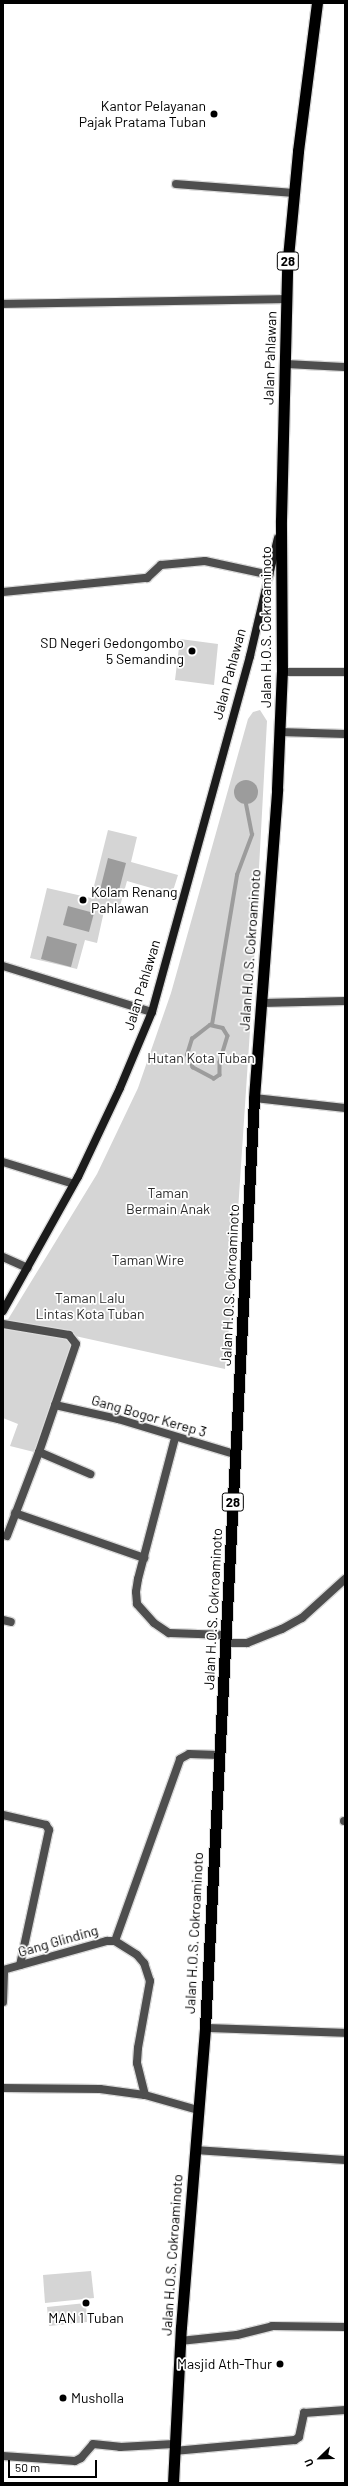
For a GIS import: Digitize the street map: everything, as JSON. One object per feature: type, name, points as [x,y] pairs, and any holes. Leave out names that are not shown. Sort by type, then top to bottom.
[{"type":"highway","name":"Jalan Pahlawan","points":[[280,520],[286,299],[294,193],[316,3]]},
{"type":"highway","name":"Jalan H.O.S. Cokroaminoto","points":[[173,2483],[180,2341],[205,2028],[219,1755],[227,1639],[235,1454],[254,1098],[262,1003],[279,732],[282,672],[280,520]]},
{"type":"main road","name":"Jalan Pahlawan","points":[[3,1311],[74,1184],[120,1088],[152,1012],[210,805],[270,575],[280,520]]},
{"type":"street","points":[[176,184],[294,193]]},
{"type":"street","points":[[3,304],[286,299]]},
{"type":"street","points":[[285,364],[345,367]]},
{"type":"street","points":[[3,592],[147,578],[161,565],[205,561],[270,575]]},
{"type":"street","points":[[282,672],[345,672]]},
{"type":"street","points":[[279,732],[345,734]]},
{"type":"street","points":[[3,966],[152,1012]]},
{"type":"street","points":[[262,1003],[345,1001]]},
{"type":"street","points":[[254,1098],[345,1108]]},
{"type":"street","points":[[3,1162],[74,1184]]},
{"type":"street","points":[[3,1256],[28,1268]]},
{"type":"street","points":[[3,1324],[72,1336],[74,1350],[56,1405],[7,1536]]},
{"type":"street","name":"Gang Bogor Kerep 3","points":[[56,1405],[118,1419],[174,1438],[235,1454]]},
{"type":"street","points":[[174,1438],[136,1592],[137,1604],[154,1624],[169,1633],[227,1639],[247,1643],[282,1629],[302,1618],[345,1579]]},
{"type":"street","points":[[39,1452],[90,1474]]},
{"type":"street","points":[[15,1514],[144,1558]]},
{"type":"street","points":[[115,1941],[180,1759],[189,1754],[219,1755]]},
{"type":"street","points":[[3,1815],[46,1825],[49,1830],[20,1965]]},
{"type":"street","name":"Gang Glinding","points":[[4,1970],[101,1942],[115,1941],[137,1955],[144,1963],[150,1981],[138,2048],[137,2063],[145,2095]]},
{"type":"street","points":[[3,2002],[4,1970]]},
{"type":"street","points":[[205,2028],[345,2033]]},
{"type":"street","points":[[3,2088],[100,2089],[145,2095],[198,2110]]},
{"type":"street","points":[[195,2150],[345,2160]]},
{"type":"street","points":[[180,2341],[237,2335],[272,2326],[345,2327]]},
{"type":"street","points":[[3,2456],[75,2461],[81,2458],[93,2444],[120,2447],[174,2447],[295,2440],[299,2437],[304,2413],[345,2410]]},
{"type":"green space","points":[[180,639],[218,644],[214,685],[175,680]]},
{"type":"green space","name":"Taman Wire","points":[[260,710],[267,721],[251,1015],[233,1286],[225,1369],[7,1321],[97,1174],[138,1088],[171,993],[248,719],[253,712]]},
{"type":"green space","name":"Kolam Renang Pahlawan","points":[[108,830],[137,837],[131,862],[178,875],[172,894],[127,881],[120,906],[106,902],[97,943],[85,940],[77,969],[30,958],[47,888],[91,898]]},
{"type":"green space","points":[[4,1328],[69,1338],[72,1342],[38,1453],[10,1446],[18,1424],[3,1418]]},
{"type":"green space","points":[[91,2271],[94,2298],[45,2303],[43,2275]]},
{"type":"green space","points":[[86,2303],[87,2322],[49,2326],[47,2307]]},
{"type":"shaded area","points":[[246,780],[251,781],[257,787],[257,797],[251,803],[246,804],[241,803],[235,797],[234,792],[235,787],[241,781]]},
{"type":"shaded area","points":[[108,858],[126,863],[117,898],[99,894]]},
{"type":"shaded area","points":[[68,906],[94,913],[89,932],[63,925]]},
{"type":"shaded area","points":[[47,936],[77,944],[71,967],[41,959]]},
{"type":"waterway","points":[[212,1025],[237,875],[252,835],[246,805]]},
{"type":"waterway","points":[[210,1025],[223,1028],[228,1036],[220,1062],[220,1075],[214,1079],[193,1068],[187,1055],[192,1039],[210,1025]]},
{"type":"place","name":"Kantor Pelayanan Pajak Pratama Tuban","points":[[214,114]]},
{"type":"place","name":"SD Negeri Gedongombo 5 Semanding","points":[[192,651]]},
{"type":"place","name":"Kolam Renang Pahlawan","points":[[83,900]]},
{"type":"place","name":"MAN 1 Tuban","points":[[86,2303]]},
{"type":"place","name":"Masjid Ath-Thur","points":[[280,2364]]},
{"type":"place","name":"Musholla","points":[[63,2398]]},
{"type":"park label","name":"Hutan Kota Tuban","points":[[201,1058]]},
{"type":"park label","name":"Taman Bermain Anak","points":[[168,1202]]},
{"type":"park label","name":"Taman Lalu Lintas Kota Tuban","points":[[90,1306]]}]
